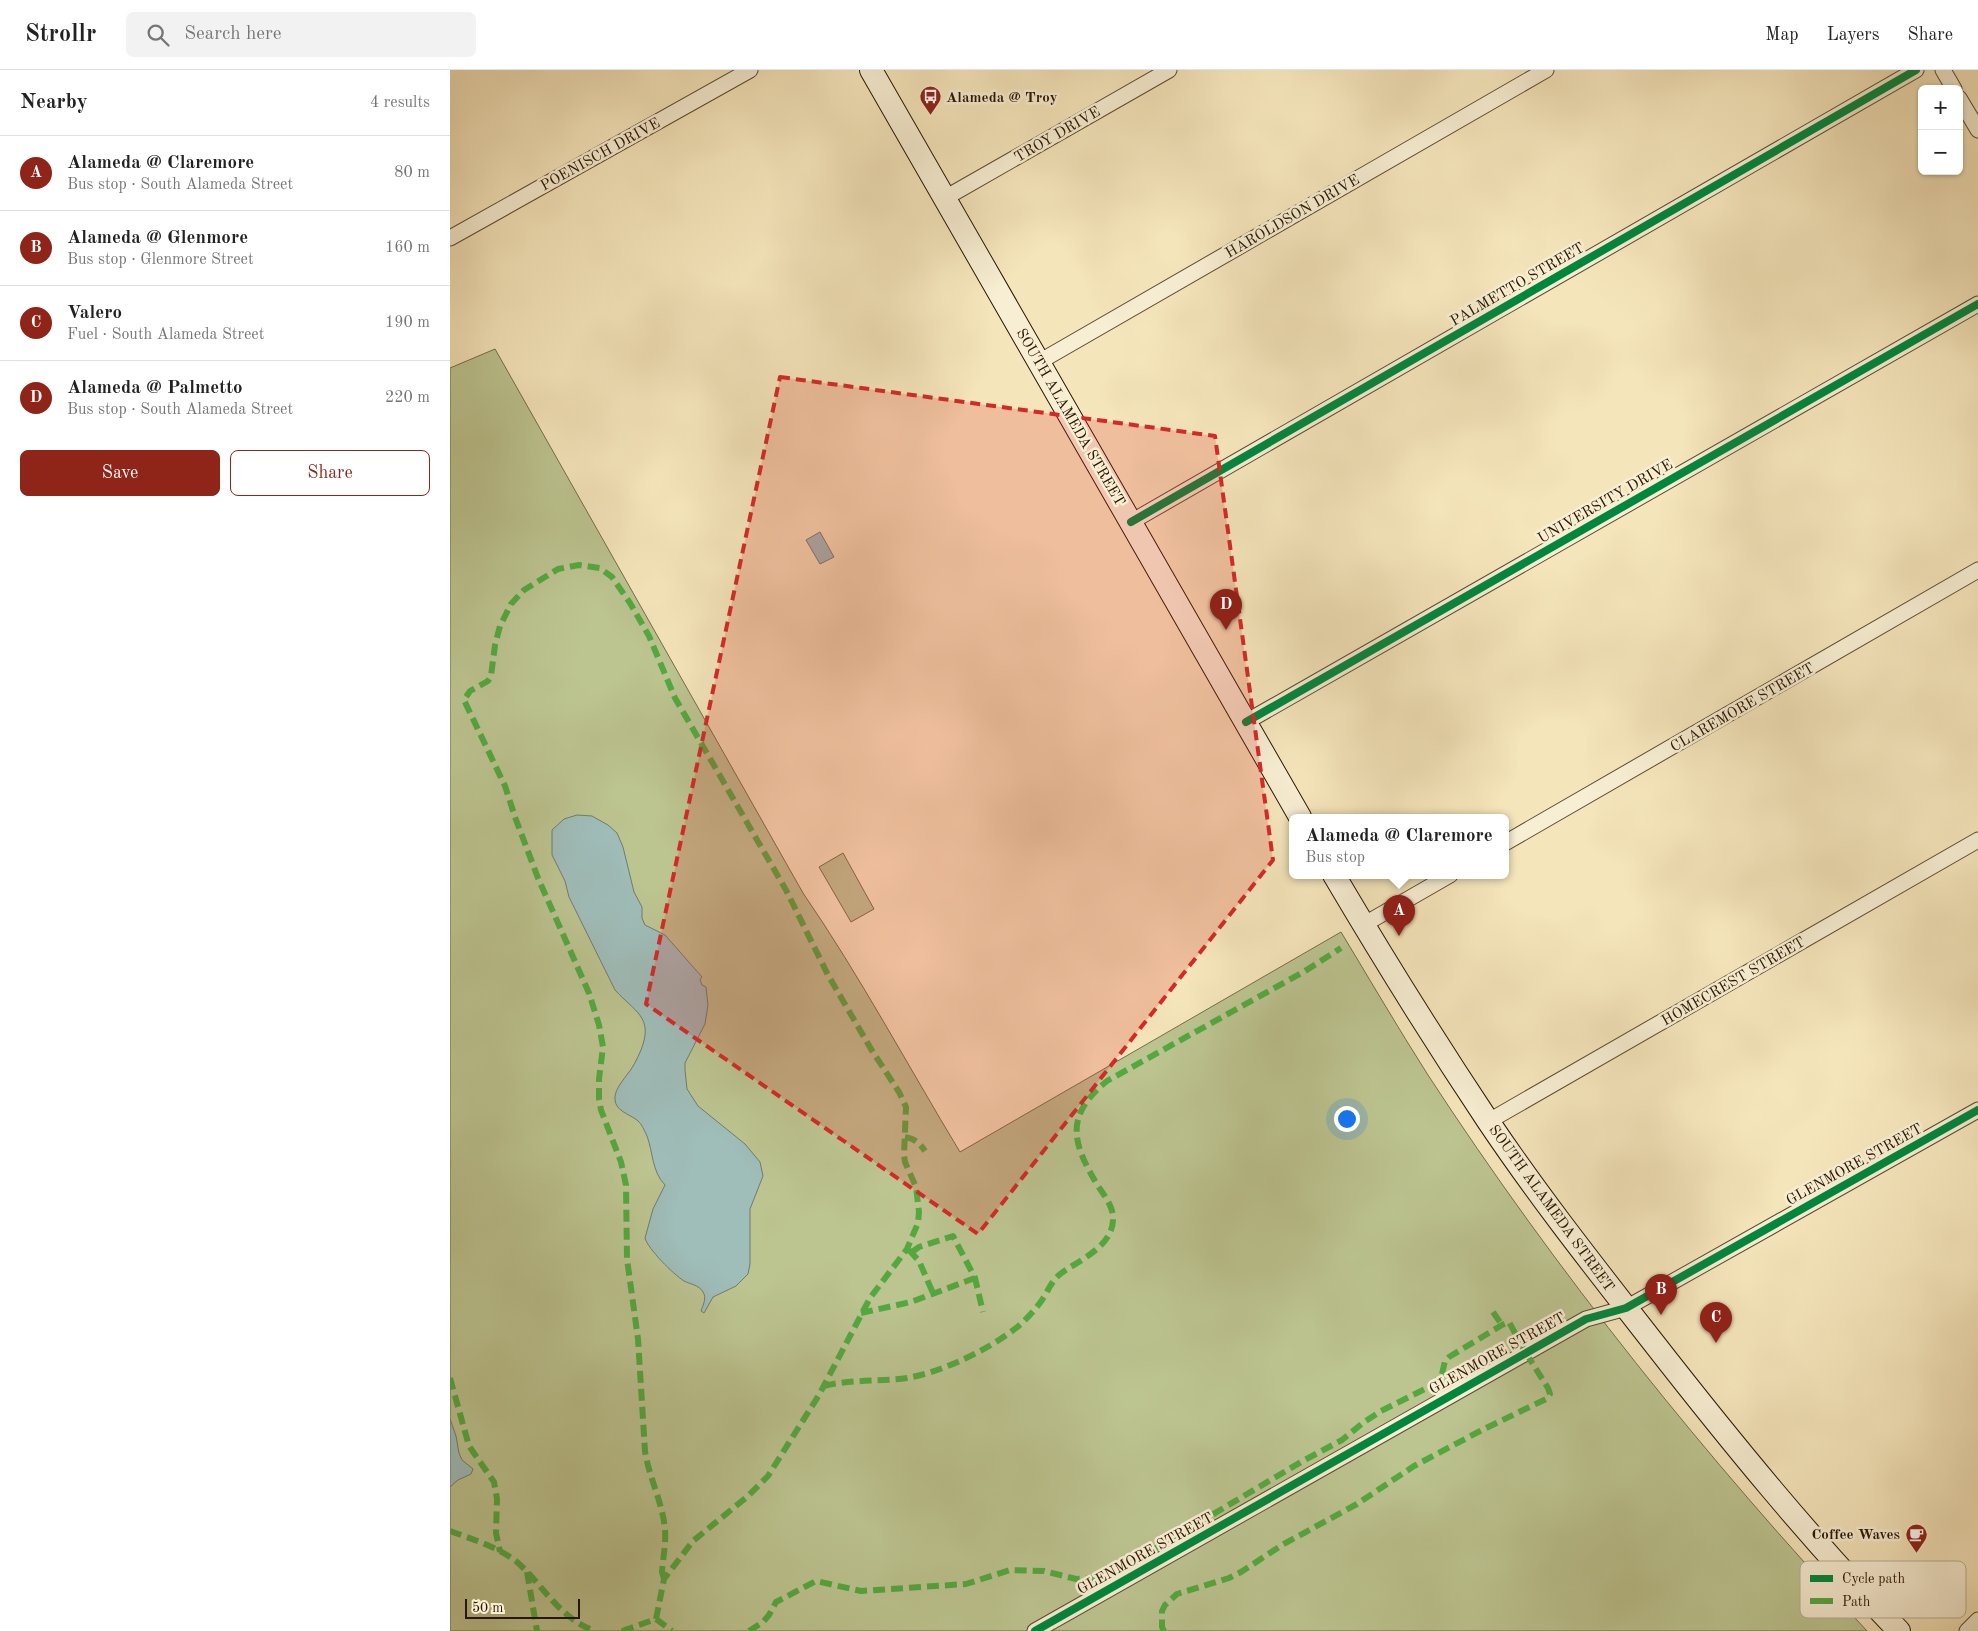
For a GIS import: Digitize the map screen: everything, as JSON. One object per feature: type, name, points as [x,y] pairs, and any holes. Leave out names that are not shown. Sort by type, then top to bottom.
[{"type":"main road","name":"SOUTH ALAMEDA STREET","points":[[871,70],[1298,814]]},
{"type":"main road","name":"SOUTH ALAMEDA STREET","points":[[1336,879],[1363,925],[1489,1122],[1554,1214],[1713,1419],[1787,1508],[1835,1561]]},
{"type":"main road","name":"SOUTH ALAMEDA STREET","points":[[1887,1618],[1900,1631]]},
{"type":"street","name":"POENISCH DRIVE","points":[[450,238],[750,70]]},
{"type":"street","name":"TROY DRIVE","points":[[945,198],[1169,70]]},
{"type":"street","name":"HAROLDSON DRIVE","points":[[1039,362],[1546,70]]},
{"type":"street","name":"PALMETTO STREET","points":[[1131,522],[1916,70]]},
{"type":"street","points":[[1943,70],[1952,85]]},
{"type":"street","points":[[1963,105],[1978,130]]},
{"type":"street","name":"UNIVERSITY DRIVE","points":[[1246,722],[1978,304]]},
{"type":"street","name":"CLAREMORE STREET","points":[[1509,841],[1978,570]]},
{"type":"street","name":"HOMECREST STREET","points":[[1489,1122],[1978,840]]},
{"type":"street","points":[[1363,925],[1443,879]]},
{"type":"street","name":"GLENMORE STREET","points":[[1035,1631],[1586,1319],[1626,1308],[1978,1110]]},
{"type":"street","points":[[1967,1631],[1978,1620]]},
{"type":"highlighted area","points":[[780,377],[1215,436],[1273,860],[978,1234],[646,1004]]},
{"type":"green space","points":[[495,349],[803,893],[864,989],[960,1152],[1341,932],[1428,1075],[1528,1221],[1581,1292],[1691,1431],[1803,1561],[1800,1561],[1800,1618],[1855,1618],[1867,1631],[450,1631],[450,368]]},
{"type":"green space","points":[[843,853],[874,909],[851,922],[819,867]]},
{"type":"water","points":[[820,532],[834,557],[820,564],[806,540]]},
{"type":"water","points":[[577,815],[592,816],[608,825],[617,833],[623,847],[634,892],[642,907],[642,918],[645,925],[665,935],[702,977],[700,980],[702,985],[706,987],[708,1005],[705,1024],[685,1063],[687,1089],[698,1106],[745,1144],[760,1162],[763,1176],[750,1209],[750,1264],[748,1274],[736,1286],[713,1297],[704,1313],[701,1311],[705,1299],[701,1290],[674,1273],[656,1255],[645,1238],[653,1209],[665,1185],[655,1168],[649,1142],[643,1127],[637,1120],[623,1112],[615,1100],[618,1087],[633,1067],[639,1053],[644,1039],[644,1022],[615,990],[569,897],[565,881],[552,855],[552,830],[564,819]]},
{"type":"water","points":[[450,1419],[462,1460],[473,1469],[471,1474],[458,1480],[450,1487]]},
{"type":"marked path","points":[[656,1619],[664,1579],[693,1541],[748,1496],[768,1476],[819,1395],[870,1298],[907,1249],[918,1223],[919,1212],[916,1187],[905,1162],[906,1107],[899,1092],[871,1049],[828,975],[786,890],[675,698],[649,636],[630,603],[612,577],[600,568],[579,565],[558,569],[524,590],[511,604],[500,626],[495,645],[491,676],[488,681],[470,691],[464,700],[505,786],[538,878],[589,993],[599,1025],[603,1047],[599,1079],[599,1099],[601,1110],[621,1162],[626,1185],[627,1259],[638,1339],[645,1451],[664,1520],[665,1540],[662,1572],[664,1579]]},
{"type":"marked path","points":[[824,1386],[844,1382],[907,1378],[935,1371],[978,1352],[1020,1325],[1039,1304],[1056,1278],[1094,1252],[1108,1236],[1112,1227],[1113,1216],[1111,1208],[1089,1171],[1078,1143],[1078,1118],[1093,1094],[1107,1081],[1305,971],[1341,948]]},
{"type":"marked path","points":[[905,1137],[916,1141],[925,1151]]},
{"type":"marked path","points":[[912,1252],[919,1247],[953,1236],[975,1278],[983,1312]]},
{"type":"marked path","points":[[909,1250],[919,1261],[933,1293]]},
{"type":"marked path","points":[[861,1313],[911,1302],[975,1278]]},
{"type":"marked path","points":[[1493,1312],[1502,1325]]},
{"type":"marked path","points":[[749,1631],[763,1622],[776,1602],[816,1581],[861,1591],[966,1584],[1010,1570],[1044,1571],[1076,1579],[1101,1578],[1141,1557],[1301,1462],[1342,1440],[1381,1411],[1433,1385],[1442,1374],[1445,1361],[1449,1357],[1502,1325],[1509,1322],[1523,1348]]},
{"type":"marked path","points":[[1164,1631],[1162,1627],[1162,1611],[1165,1605],[1177,1594],[1229,1578],[1241,1572],[1282,1545],[1357,1504],[1414,1466],[1546,1399],[1550,1394],[1548,1388],[1529,1358]]},
{"type":"marked path","points":[[450,1378],[469,1446],[494,1482],[497,1499],[496,1533],[500,1552]]},
{"type":"marked path","points":[[450,1531],[485,1544],[510,1557],[526,1571],[562,1610],[583,1626],[595,1631]]},
{"type":"marked path","points":[[527,1572],[537,1631]]},
{"type":"marked path","points":[[656,1619],[672,1631]]},
{"type":"marked path","points":[[622,1631],[656,1619]]},
{"type":"cycle path","points":[[1131,522],[1916,70]]},
{"type":"cycle path","points":[[1246,722],[1978,304]]},
{"type":"cycle path","points":[[1035,1631],[1586,1319],[1626,1308],[1978,1110]]},
{"type":"place","name":"Alameda @ Troy","points":[[930,116]]},
{"type":"place","name":"Alameda @ Palmetto","points":[[1226,630]]},
{"type":"place","name":"Alameda @ Claremore","points":[[1399,936]]},
{"type":"place","name":"Alameda @ Glenmore","points":[[1661,1315]]},
{"type":"place","name":"Valero","points":[[1716,1343]]},
{"type":"place","name":"Coffee Waves","points":[[1916,1553]]}]
